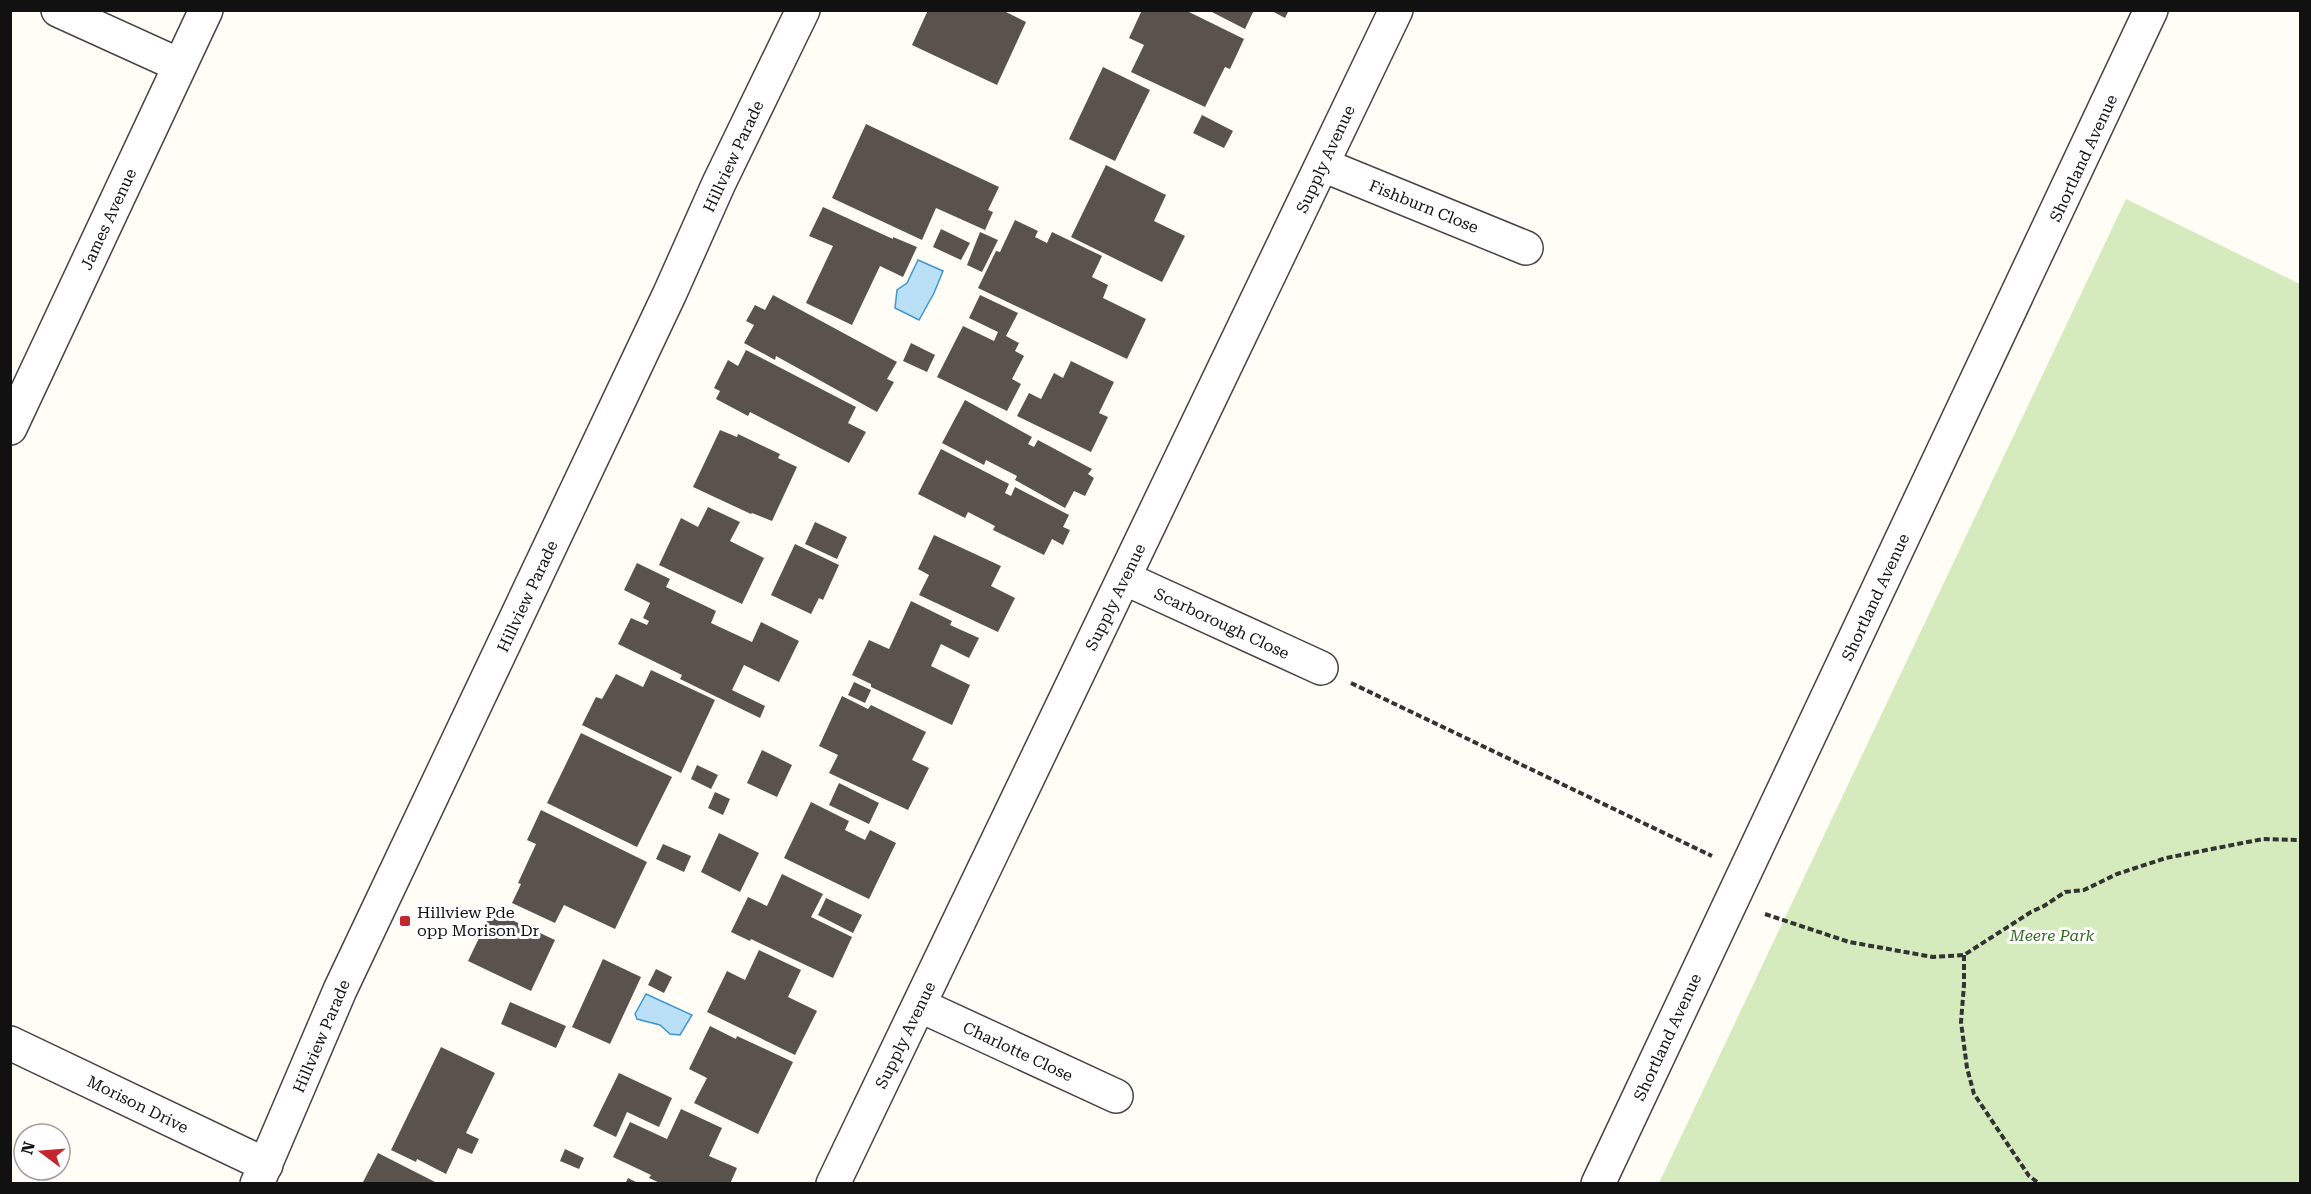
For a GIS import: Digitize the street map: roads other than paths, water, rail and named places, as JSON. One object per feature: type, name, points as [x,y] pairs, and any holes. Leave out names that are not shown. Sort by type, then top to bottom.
[{"type":"street","points":[[58,10],[179,65]]},
{"type":"street","name":"James Avenue","points":[[10,428],[206,10]]},
{"type":"street","name":"Hillview Parade","points":[[261,1174],[340,990],[802,10]]},
{"type":"street","name":"Supply Avenue","points":[[833,1184],[1323,165],[1395,10]]},
{"type":"street","name":"Shortland Avenue","points":[[1598,1184],[2151,10]]},
{"type":"street","name":"Fishburn Close","points":[[1323,165],[1526,248]]},
{"type":"street","name":"Scarborough Close","points":[[1124,578],[1320,668]]},
{"type":"street","name":"Charlotte Close","points":[[919,1005],[1116,1096]]},
{"type":"street","name":"Morison Drive","points":[[10,1043],[261,1174]]},
{"type":"water","points":[[918,260],[943,271],[919,320],[895,308],[897,290],[907,283]]},
{"type":"water","points":[[646,994],[692,1015],[680,1035],[670,1034],[660,1025],[637,1019],[635,1014]]},
{"type":"place","name":"Hillview Pde opp Morison Dr","points":[[405,921]]},
{"type":"park label","name":"Meere Park","points":[[2052,935]]}]
